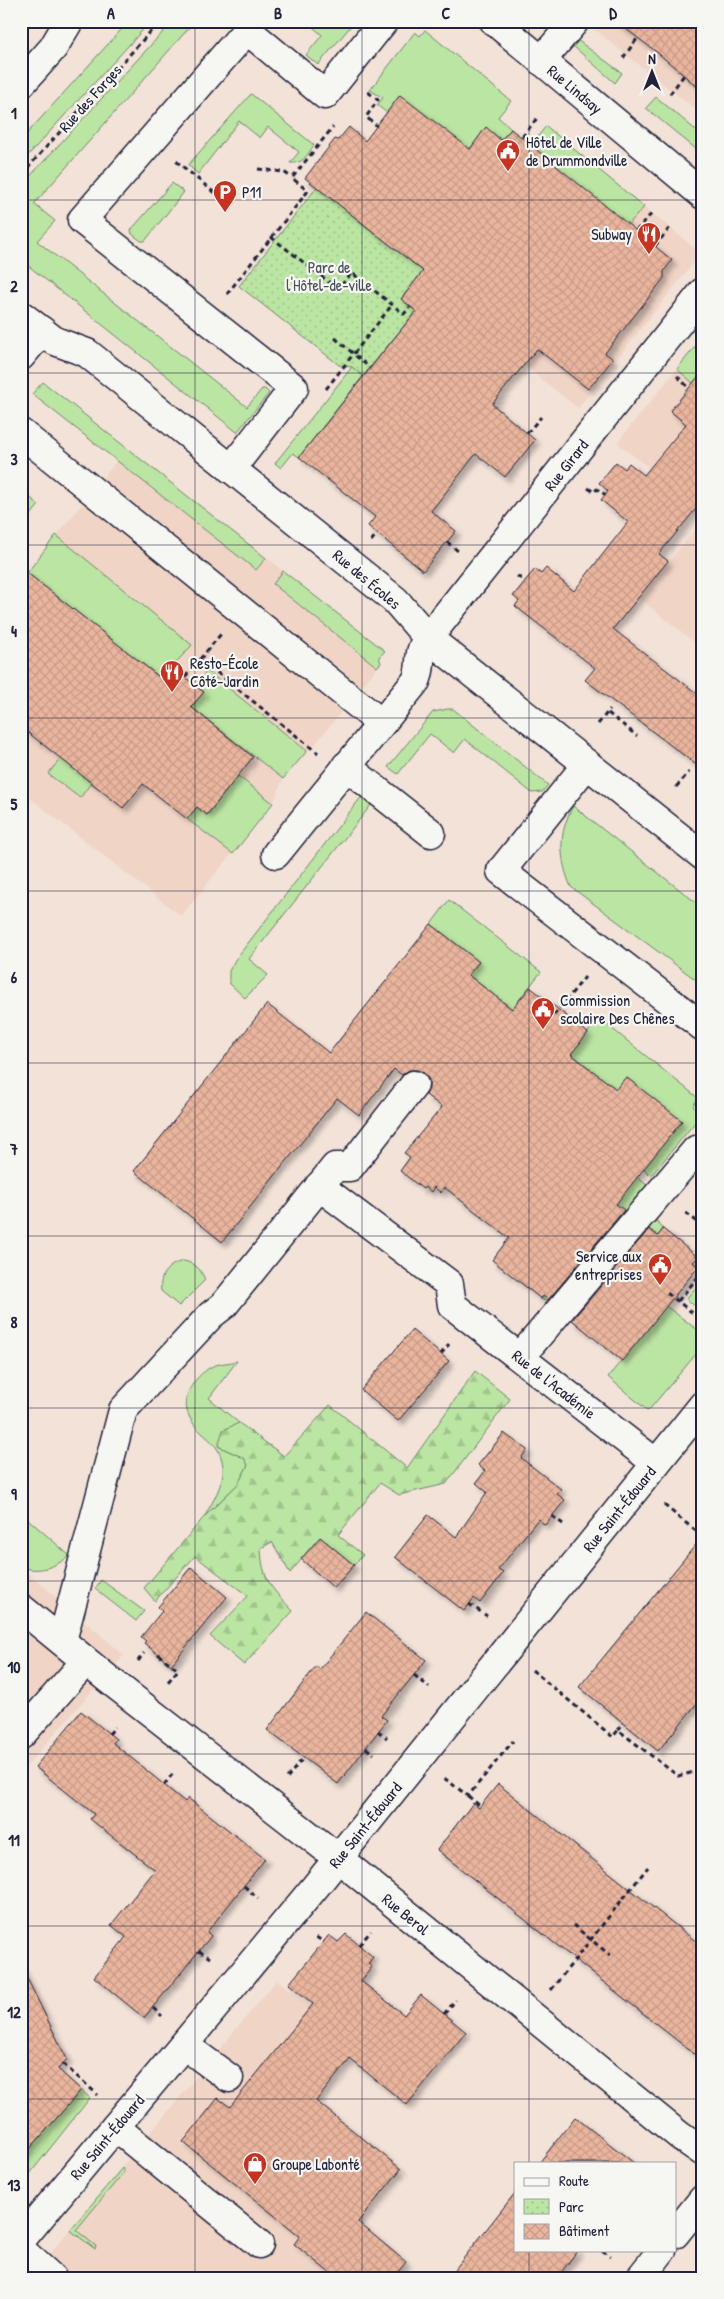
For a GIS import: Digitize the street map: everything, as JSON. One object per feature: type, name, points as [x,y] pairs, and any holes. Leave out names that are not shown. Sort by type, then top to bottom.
[{"type":"street","points":[[54,48],[69,21]]},
{"type":"street","points":[[21,84],[54,48],[89,21]]},
{"type":"street","points":[[231,468],[294,388],[82,220],[247,30],[325,95],[384,21]]},
{"type":"street","name":"Rue Lindsay","points":[[494,21],[703,195]]},
{"type":"street","points":[[541,61],[575,21]]},
{"type":"street","name":"Rue Girard","points":[[276,854],[416,681],[420,667],[419,653],[428,638],[703,292]]},
{"type":"street","points":[[21,356],[32,323]]},
{"type":"street","name":"Rue des Écoles","points":[[32,323],[55,341],[87,353],[395,600],[428,638],[703,856]]},
{"type":"street","points":[[21,433],[381,723]]},
{"type":"street","points":[[586,764],[501,871],[703,1027]]},
{"type":"street","points":[[346,766],[431,833]]},
{"type":"street","points":[[62,1642],[123,1410],[211,1314],[229,1300],[335,1167],[350,1167],[414,1084]]},
{"type":"street","points":[[520,1357],[701,1148]]},
{"type":"street","name":"Rue de l'Académie","points":[[319,1186],[449,1284],[452,1305],[656,1463]]},
{"type":"street","name":"Rue Saint-Édouard","points":[[21,2240],[338,1858],[703,1405]]},
{"type":"street","name":"Rue Berol","points":[[21,1608],[85,1662],[338,1858],[672,2130],[703,2152]]},
{"type":"street","points":[[21,1735],[85,1662]]},
{"type":"street","points":[[184,2045],[228,2078]]},
{"type":"street","points":[[115,2127],[259,2244]]},
{"type":"street","points":[[676,2233],[703,2199]]},
{"type":"street","points":[[21,2250],[52,2278]]},
{"type":"street","points":[[640,2278],[660,2252]]},
{"type":"path","name":"Rue des Forges","points":[[21,175],[160,21]]},
{"type":"path","points":[[623,58],[637,39]]},
{"type":"path","points":[[670,94],[684,75]]},
{"type":"path","points":[[364,88],[378,100],[366,117],[377,126]]},
{"type":"path","points":[[522,137],[538,117]]},
{"type":"path","points":[[292,178],[334,126]]},
{"type":"path","points":[[183,168],[229,206]]},
{"type":"path","points":[[221,301],[308,191],[284,172],[258,169]]},
{"type":"path","points":[[636,232],[654,211]]},
{"type":"path","points":[[655,246],[672,225]]},
{"type":"path","points":[[271,237],[338,289],[352,273],[404,314],[410,306]]},
{"type":"path","points":[[321,396],[392,305]]},
{"type":"path","points":[[336,338],[370,368]]},
{"type":"path","points":[[670,371],[689,388]]},
{"type":"path","points":[[528,433],[541,417]]},
{"type":"path","points":[[581,483],[594,492],[597,489],[606,494]]},
{"type":"path","points":[[185,677],[200,659],[306,743]]},
{"type":"path","points":[[598,724],[609,711],[637,736]]},
{"type":"path","points":[[676,787],[689,772]]},
{"type":"path","points":[[554,1015],[569,997]]},
{"type":"path","points":[[678,1301],[703,1271]]},
{"type":"path","points":[[667,1293],[703,1321]]},
{"type":"path","points":[[441,1354],[450,1344]]},
{"type":"path","points":[[664,1505],[702,1536]]},
{"type":"path","points":[[552,1516],[563,1524]]},
{"type":"path","points":[[469,1604],[487,1616]]},
{"type":"path","points":[[138,1661],[144,1653]]},
{"type":"path","points":[[158,1654],[178,1670],[167,1683]]},
{"type":"path","points":[[531,1669],[613,1737],[623,1724]]},
{"type":"path","points":[[414,1675],[429,1687]]},
{"type":"path","points":[[109,1734],[115,1727]]},
{"type":"path","points":[[618,1730],[678,1776],[703,1770]]},
{"type":"path","points":[[378,1731],[387,1738]]},
{"type":"path","points":[[468,1796],[514,1741]]},
{"type":"path","points":[[366,1748],[374,1754]]},
{"type":"path","points":[[286,1779],[304,1757]]},
{"type":"path","points":[[164,1784],[174,1772]]},
{"type":"path","points":[[443,1777],[480,1806]]},
{"type":"path","points":[[550,1990],[648,1867]]},
{"type":"path","points":[[244,1886],[258,1898]]},
{"type":"path","points":[[572,1925],[610,1955]]},
{"type":"path","points":[[360,1945],[371,1931]]},
{"type":"path","points":[[199,1951],[210,1958]]},
{"type":"path","points":[[444,2014],[456,2000]]},
{"type":"path","points":[[153,2008],[162,2016]]},
{"type":"path","points":[[62,2064],[98,2096]]},
{"type":"path","points":[[605,2252],[610,2256]]},
{"type":"shaded area","points":[[585,21],[703,21],[703,115],[619,49]]},
{"type":"shaded area","points":[[630,195],[699,252],[698,257],[578,408],[503,349]]},
{"type":"shaded area","points":[[703,337],[703,509],[617,443]]},
{"type":"shaded area","points":[[127,448],[385,651],[379,657],[381,663],[316,743],[283,779],[273,803],[181,916],[21,791],[21,580]]},
{"type":"shaded area","points":[[703,520],[703,649],[639,598]]},
{"type":"shaded area","points":[[21,1567],[124,1655],[21,1772]]},
{"type":"shaded area","points":[[277,1980],[330,2021],[363,2043],[316,2101],[401,2169],[358,2223],[393,2278],[30,2278]]},
{"type":"green space","points":[[129,21],[151,21],[21,163],[21,140]]},
{"type":"green space","points":[[173,21],[195,21],[34,204],[55,221],[37,241],[247,407],[262,389],[265,389],[269,393],[237,432],[21,260],[21,186]]},
{"type":"green space","points":[[306,21],[355,21],[318,65],[306,55],[322,35]]},
{"type":"green space","points":[[425,30],[511,101],[498,117],[511,129],[501,140],[486,128],[470,149],[387,113],[377,105],[383,98],[370,90],[415,32],[420,36]]},
{"type":"green space","points":[[577,40],[622,73],[615,83],[572,45]]},
{"type":"green space","points":[[251,94],[314,145],[305,158],[299,162],[290,163],[299,152],[268,127],[260,138],[239,121],[198,174],[188,165]]},
{"type":"green space","points":[[656,97],[703,136],[703,140],[696,149],[646,108]]},
{"type":"green space","points":[[546,126],[644,207],[628,225],[523,156]]},
{"type":"green space","points":[[172,183],[184,192],[145,241],[141,241],[132,234],[131,230]]},
{"type":"green space","name":"Parc de l'Hôtel-de-ville","points":[[317,187],[423,271],[401,299],[416,311],[363,376],[352,367],[339,365],[239,286]]},
{"type":"green space","points":[[703,337],[703,371],[693,383],[677,369]]},
{"type":"green space","points":[[352,367],[363,376],[299,457],[293,453],[281,468],[275,463]]},
{"type":"green space","points":[[43,382],[266,558],[256,570],[32,394]]},
{"type":"green space","points":[[21,490],[39,505],[21,527]]},
{"type":"green space","points":[[56,535],[192,645],[172,667],[168,664],[158,676],[27,573]]},
{"type":"green space","points":[[283,571],[385,651],[379,657],[381,663],[377,667],[273,584]]},
{"type":"green space","points":[[207,671],[307,751],[283,779],[191,707],[204,692],[196,685]]},
{"type":"green space","points":[[453,709],[548,785],[542,792],[532,793],[465,739],[454,753],[430,734],[398,774],[388,767],[433,712]]},
{"type":"green space","points":[[61,758],[91,783],[80,798],[48,774]]},
{"type":"green space","points":[[238,776],[273,803],[233,854],[187,819],[197,807],[207,815]]},
{"type":"green space","points":[[362,796],[371,805],[249,959],[268,975],[245,998],[229,983],[229,971],[235,960]]},
{"type":"green space","points":[[573,806],[703,908],[703,985],[571,887],[564,866],[562,846],[565,826]]},
{"type":"green space","points":[[449,900],[541,972],[512,1009],[468,975],[479,962],[431,924]]},
{"type":"green space","points":[[599,1018],[698,1098],[693,1106],[698,1111],[697,1120],[651,1176],[644,1169],[626,1077],[616,1089],[571,1054]]},
{"type":"green space","points":[[637,1177],[648,1186],[550,1304],[541,1299]]},
{"type":"green space","points":[[657,1221],[663,1229],[658,1236],[652,1232],[578,1325],[568,1317],[645,1222]]},
{"type":"green space","points":[[184,1261],[197,1267],[205,1280],[179,1306],[161,1291],[161,1280],[169,1268]]},
{"type":"green space","points":[[703,1279],[703,1312],[686,1299]]},
{"type":"green space","points":[[666,1306],[703,1334],[703,1346],[648,1411],[608,1377]]},
{"type":"green space","points":[[237,1361],[209,1398],[239,1423],[218,1446],[244,1458],[248,1465],[238,1484],[205,1516],[220,1486],[223,1466],[221,1457],[214,1444],[194,1425],[190,1418],[186,1403],[187,1396],[194,1382],[205,1371],[217,1365]]},
{"type":"green space","points":[[475,1371],[510,1399],[446,1484],[399,1495],[380,1483],[338,1535],[363,1555],[354,1565],[320,1537],[290,1573],[272,1542],[261,1548],[263,1568],[266,1576],[274,1590],[293,1611],[244,1665],[210,1636],[248,1596],[195,1556],[155,1601],[144,1588],[205,1516],[238,1484],[248,1465],[244,1458],[218,1446],[223,1430],[239,1423],[284,1456],[330,1405],[407,1468]]},
{"type":"green space","points":[[21,1513],[70,1556],[47,1568],[28,1569],[21,1567]]},
{"type":"green space","points":[[101,1580],[144,1611],[136,1621],[95,1589]]},
{"type":"green space","points":[[81,2090],[90,2098],[21,2185],[21,2159]]},
{"type":"green space","points":[[122,2168],[124,2172],[76,2230],[96,2246],[95,2249],[70,2230]]},
{"type":"building","points":[[615,21],[703,21],[703,92],[658,53]]},
{"type":"building","points":[[400,95],[470,149],[486,127],[501,140],[511,129],[672,260],[664,271],[664,278],[605,353],[613,359],[588,389],[537,349],[492,404],[535,440],[505,477],[476,454],[431,511],[456,531],[423,571],[368,526],[375,517],[299,457],[416,311],[401,299],[423,271],[305,178],[335,139],[338,140],[349,127],[365,141]]},
{"type":"building","points":[[703,371],[703,500],[659,554],[668,561],[613,629],[703,698],[703,770],[585,680],[595,668],[515,606],[519,601],[513,596],[535,569],[541,574],[546,568],[574,591],[628,522],[601,500],[608,491],[599,483],[616,462],[625,469],[629,463],[644,475],[686,424],[670,411]]},
{"type":"building","points":[[21,568],[158,676],[168,664],[204,692],[191,707],[253,757],[207,815],[197,807],[187,819],[143,784],[123,808],[21,727]]},
{"type":"building","points":[[431,924],[479,962],[468,975],[512,1009],[530,987],[588,1033],[571,1054],[616,1089],[626,1077],[682,1121],[616,1204],[624,1210],[548,1300],[543,1296],[541,1299],[492,1260],[509,1238],[444,1187],[441,1193],[434,1187],[431,1192],[425,1187],[423,1189],[400,1171],[410,1157],[404,1153],[442,1107],[426,1095],[429,1088],[429,1080],[424,1073],[417,1070],[409,1070],[402,1075],[394,1069],[359,1115],[337,1098],[222,1242],[134,1171],[267,1004],[329,1053]]},
{"type":"building","points":[[649,1229],[658,1236],[663,1229],[698,1257],[693,1262],[698,1267],[622,1361],[572,1320]]},
{"type":"building","points":[[412,1330],[449,1361],[398,1421],[361,1390]]},
{"type":"building","points":[[504,1433],[527,1450],[521,1458],[561,1489],[557,1494],[565,1500],[545,1525],[538,1519],[498,1570],[503,1573],[480,1603],[474,1598],[464,1611],[395,1557],[428,1515],[456,1537],[487,1492],[476,1483],[485,1471],[478,1465]]},
{"type":"building","points":[[703,1536],[703,1696],[658,1751],[579,1687]]},
{"type":"building","points":[[320,1537],[354,1565],[334,1588],[301,1559]]},
{"type":"building","points":[[191,1567],[227,1597],[171,1665],[144,1643],[146,1641],[141,1637],[162,1611],[158,1607]]},
{"type":"building","points":[[366,1612],[426,1660],[381,1716],[387,1720],[338,1784],[267,1730],[316,1666],[320,1669]]},
{"type":"building","points":[[81,1711],[116,1739],[113,1743],[185,1802],[188,1798],[265,1859],[207,1932],[211,1936],[144,2018],[94,1977],[126,1937],[111,1925],[155,1870],[90,1819],[94,1814],[35,1767]]},
{"type":"building","points":[[498,1784],[703,1947],[703,2061],[437,1850],[473,1803],[479,1808]]},
{"type":"building","points":[[346,1934],[373,1957],[368,1964],[372,1967],[361,1981],[404,2015],[421,1995],[466,2032],[407,2105],[350,2059],[316,2101],[401,2169],[358,2222],[406,2262],[393,2278],[336,2278],[294,2244],[300,2236],[183,2142],[218,2098],[230,2107],[313,2004],[289,1984],[329,1935],[338,1942]]},
{"type":"building","points":[[21,1966],[67,2059],[58,2069],[81,2090],[21,2159]]},
{"type":"building","points":[[575,2117],[633,2162],[540,2162]]},
{"type":"building","points":[[514,2194],[514,2252],[576,2252],[557,2278],[448,2278]]},
{"type":"place","name":"Hôtel de Ville de Drummondville","points":[[508,172]]},
{"type":"place","name":"P11","points":[[225,213]]},
{"type":"place","name":"Subway","points":[[649,255]]},
{"type":"place","name":"Resto-École Côté-Jardin","points":[[172,693]]},
{"type":"place","name":"Commission scolaire Des Chênes","points":[[543,1030]]},
{"type":"place","name":"Service aux entreprises","points":[[660,1286]]},
{"type":"place","name":"Groupe Labonté","points":[[255,2185]]}]
